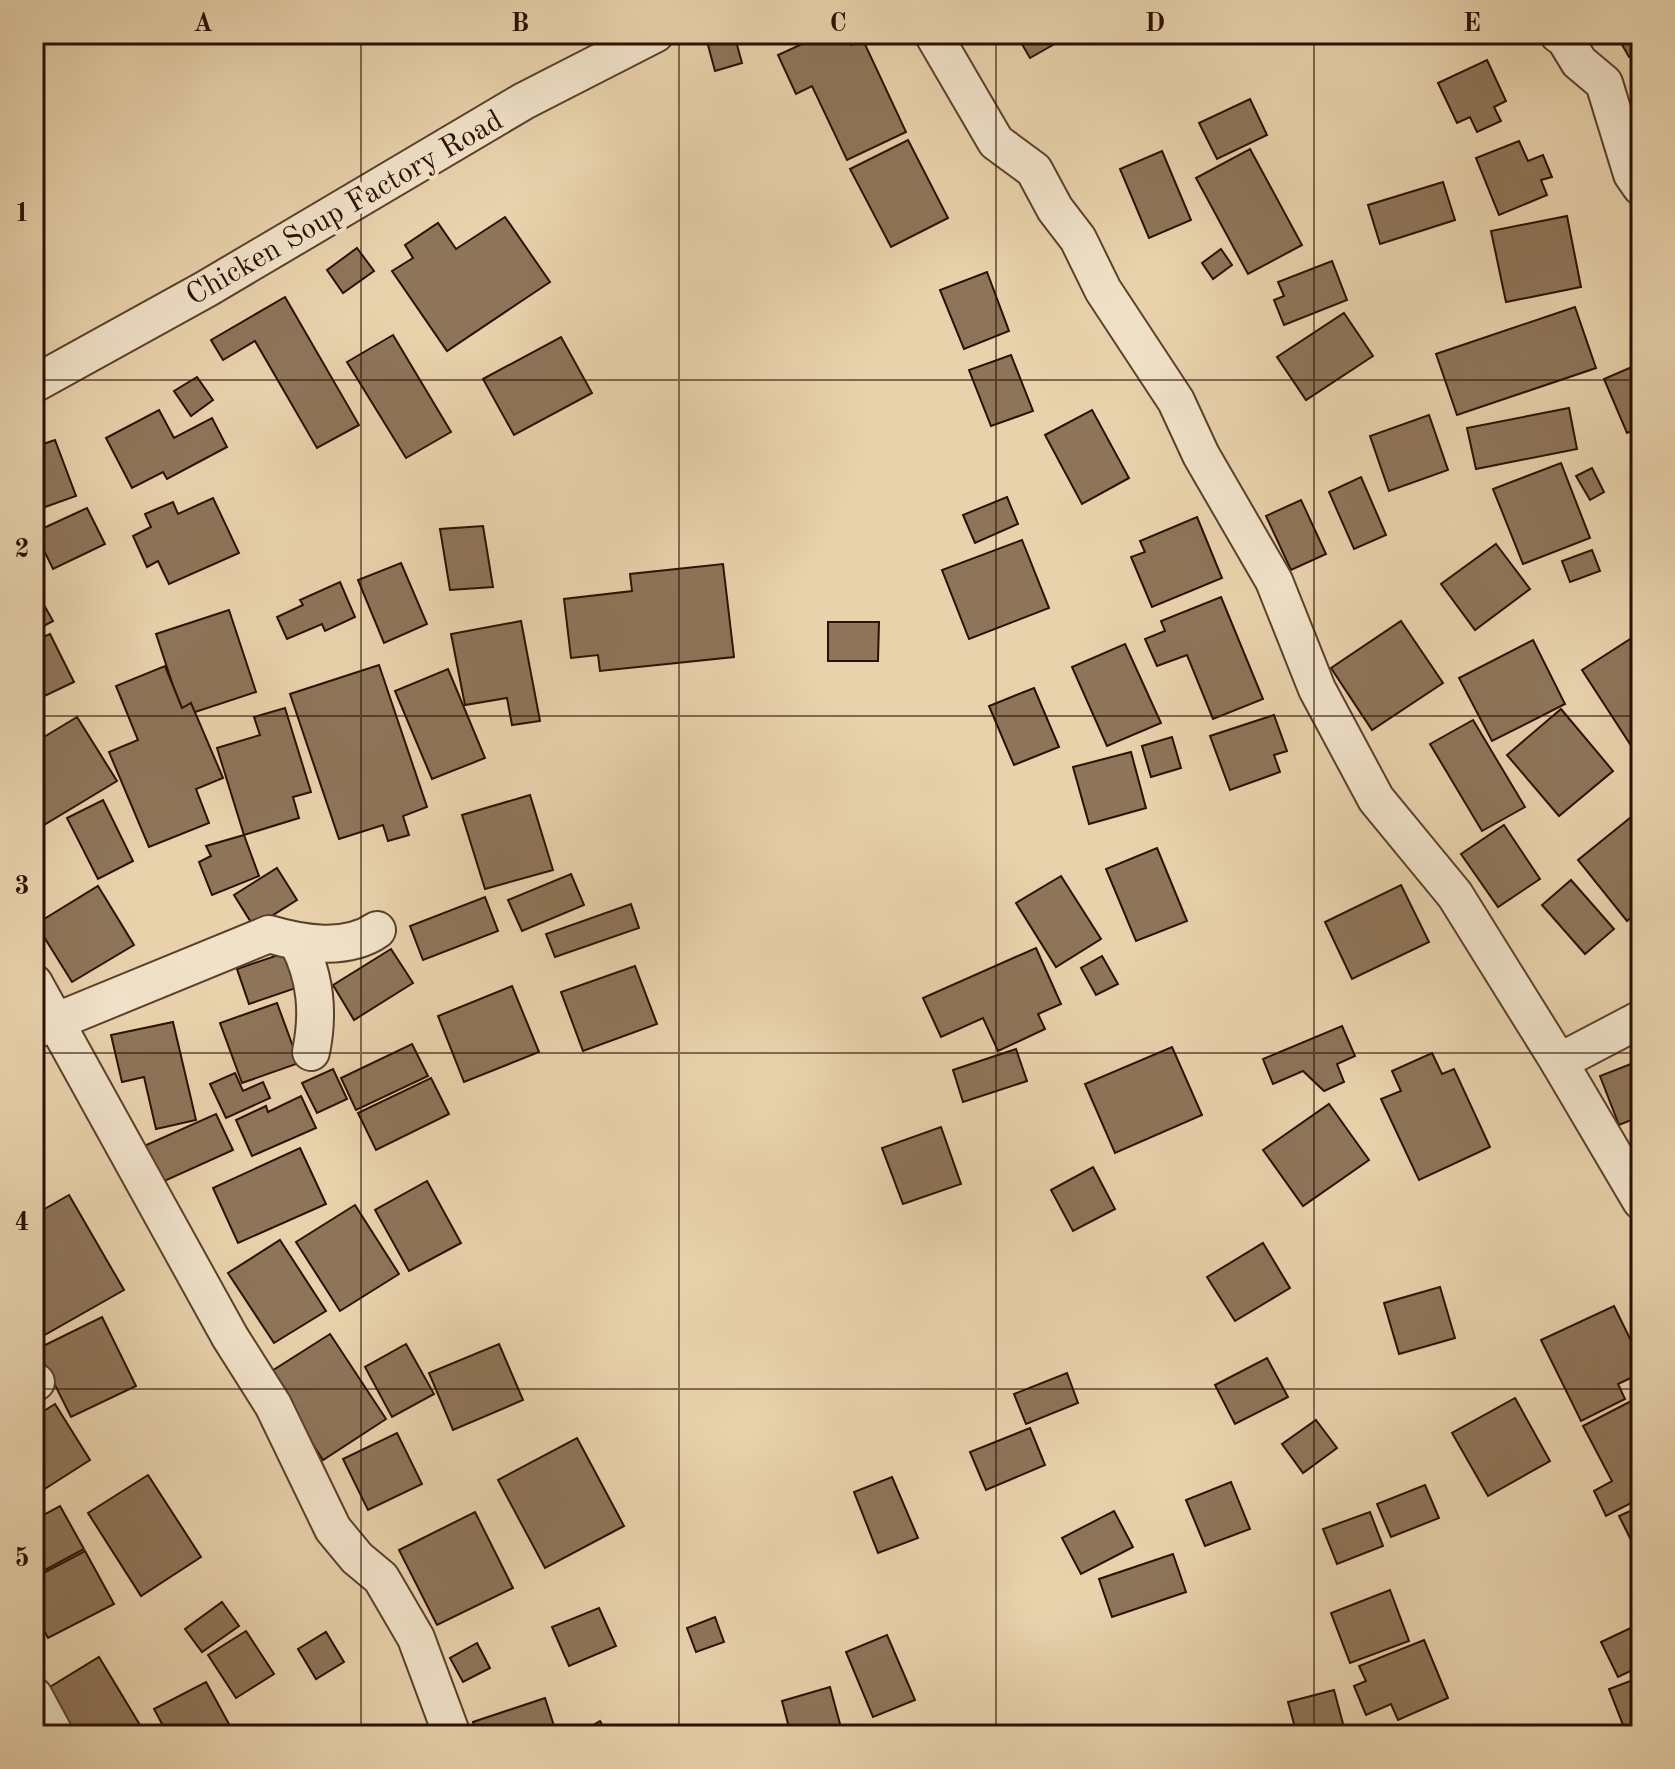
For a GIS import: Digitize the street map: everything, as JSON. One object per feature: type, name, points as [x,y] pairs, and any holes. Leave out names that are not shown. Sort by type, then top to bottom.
[{"type":"street","name":"Chicken Soup Factory Road","points":[[34,384],[206,289],[524,101],[655,34]]},
{"type":"street","points":[[933,34],[996,142],[1034,170],[1055,209],[1078,239],[1103,290],[1176,401],[1201,455],[1274,581],[1317,689],[1376,799],[1455,895],[1641,1201]]},
{"type":"street","points":[[1558,34],[1565,39],[1579,62],[1604,83],[1632,174],[1641,187]]},
{"type":"street","points":[[44,1026],[269,934],[298,943],[331,943],[365,938],[377,930]]},
{"type":"street","points":[[298,943],[310,966],[314,997],[316,1025],[311,1052]]},
{"type":"street","points":[[34,983],[44,1026],[273,1405],[333,1529],[357,1558],[381,1578],[416,1638],[452,1735]]},
{"type":"street","points":[[1559,1062],[1641,1019]]},
{"type":"street","points":[[34,1696],[55,1735]]},
{"type":"building","points":[[705,34],[734,34],[742,63],[715,71]]},
{"type":"building","points":[[824,34],[845,34],[851,45],[863,40],[906,132],[847,160],[812,86],[796,94],[778,55]]},
{"type":"building","points":[[1016,34],[1072,34],[1030,58]]},
{"type":"building","points":[[1616,34],[1641,34],[1641,50],[1629,57]]},
{"type":"building","points":[[1487,60],[1506,101],[1494,107],[1501,121],[1477,132],[1470,117],[1457,123],[1438,83]]},
{"type":"building","points":[[1250,99],[1267,135],[1217,159],[1199,123]]},
{"type":"building","points":[[908,140],[948,218],[891,247],[850,169]]},
{"type":"building","points":[[1519,141],[1528,161],[1543,155],[1552,177],[1541,180],[1547,195],[1499,215],[1476,158]]},
{"type":"building","points":[[1250,149],[1302,245],[1248,274],[1196,178]]},
{"type":"building","points":[[1162,151],[1191,220],[1149,238],[1120,169]]},
{"type":"building","points":[[1443,182],[1455,220],[1380,244],[1368,205]]},
{"type":"building","points":[[1567,216],[1581,287],[1506,302],[1491,231]]},
{"type":"building","points":[[505,217],[550,282],[447,351],[392,271],[413,258],[405,245],[438,223],[456,249]]},
{"type":"building","points":[[357,248],[374,271],[343,293],[327,270]]},
{"type":"building","points":[[1221,249],[1232,265],[1213,279],[1202,263]]},
{"type":"building","points":[[1332,261],[1347,300],[1284,325],[1274,300],[1284,296],[1278,282]]},
{"type":"building","points":[[987,272],[1009,331],[964,349],[940,290]]},
{"type":"building","points":[[285,297],[359,425],[317,448],[255,341],[223,360],[211,340]]},
{"type":"building","points":[[1575,307],[1596,368],[1457,415],[1436,354]]},
{"type":"building","points":[[1344,313],[1373,356],[1306,400],[1277,357]]},
{"type":"building","points":[[393,335],[451,432],[406,458],[347,362]]},
{"type":"building","points":[[561,337],[592,393],[514,435],[483,379]]},
{"type":"building","points":[[1011,355],[1033,411],[991,426],[969,370]]},
{"type":"building","points":[[1641,363],[1641,427],[1627,433],[1604,379]]},
{"type":"building","points":[[197,377],[213,400],[191,416],[174,391]]},
{"type":"building","points":[[1569,408],[1577,449],[1476,469],[1467,428]]},
{"type":"building","points":[[159,410],[174,438],[212,418],[227,447],[167,479],[163,472],[132,488],[106,438]]},
{"type":"building","points":[[1092,410],[1129,478],[1082,504],[1045,435]]},
{"type":"building","points":[[1429,415],[1448,470],[1389,491],[1370,436]]},
{"type":"building","points":[[55,440],[76,496],[34,511],[34,447]]},
{"type":"building","points":[[1561,463],[1590,538],[1523,564],[1493,489]]},
{"type":"building","points":[[1592,468],[1604,492],[1590,500],[1576,476]]},
{"type":"building","points":[[1361,477],[1386,535],[1354,549],[1329,492]]},
{"type":"building","points":[[1007,497],[1018,524],[975,543],[963,515]]},
{"type":"building","points":[[213,498],[239,553],[169,584],[158,561],[147,567],[133,536],[151,527],[145,514],[173,502],[178,514]]},
{"type":"building","points":[[1301,500],[1326,554],[1291,570],[1266,516]]},
{"type":"building","points":[[87,508],[105,544],[53,569],[35,532]]},
{"type":"building","points":[[1197,517],[1222,578],[1152,607],[1131,557],[1145,552],[1140,541]]},
{"type":"building","points":[[483,526],[493,587],[450,590],[440,529]]},
{"type":"building","points":[[1022,540],[1049,608],[969,639],[942,570]]},
{"type":"building","points":[[1496,544],[1530,589],[1475,630],[1441,584]]},
{"type":"building","points":[[1592,550],[1600,571],[1570,582],[1562,561]]},
{"type":"building","points":[[401,563],[427,624],[384,643],[358,580]]},
{"type":"building","points":[[723,564],[734,657],[600,671],[598,655],[571,658],[564,599],[632,591],[630,574]]},
{"type":"building","points":[[340,582],[355,617],[325,631],[322,624],[287,639],[277,617],[303,605],[300,600]]},
{"type":"building","points":[[34,587],[53,621],[34,631]]},
{"type":"building","points":[[1221,597],[1263,699],[1213,719],[1187,655],[1157,666],[1145,639],[1165,631],[1161,621]]},
{"type":"building","points":[[229,610],[256,692],[183,716],[156,634]]},
{"type":"building","points":[[521,621],[540,721],[512,725],[507,698],[465,705],[451,634]]},
{"type":"building","points":[[1401,621],[1443,683],[1372,730],[1331,668]]},
{"type":"building","points":[[828,622],[879,622],[878,661],[828,661]]},
{"type":"building","points":[[1641,632],[1641,761],[1582,670]]},
{"type":"building","points":[[50,634],[74,682],[34,701],[34,641]]},
{"type":"building","points":[[1533,640],[1565,704],[1492,741],[1459,678]]},
{"type":"building","points":[[1125,644],[1161,723],[1107,746],[1072,667]]},
{"type":"building","points":[[379,665],[427,807],[403,816],[409,835],[388,841],[383,825],[339,839],[290,694]]},
{"type":"building","points":[[165,666],[182,708],[191,703],[223,778],[196,789],[209,823],[149,847],[109,752],[138,740],[116,686]]},
{"type":"building","points":[[448,669],[485,758],[432,779],[395,691]]},
{"type":"building","points":[[1034,688],[1059,747],[1014,765],[989,706]]},
{"type":"building","points":[[285,708],[311,792],[293,797],[299,818],[244,835],[217,748],[260,735],[254,717]]},
{"type":"building","points":[[1561,709],[1613,771],[1559,816],[1507,755]]},
{"type":"building","points":[[1274,715],[1287,751],[1274,755],[1280,772],[1230,790],[1210,736]]},
{"type":"building","points":[[77,717],[117,781],[34,831],[34,743]]},
{"type":"building","points":[[1473,720],[1525,807],[1482,831],[1430,744]]},
{"type":"building","points":[[1172,737],[1181,768],[1151,777],[1142,746]]},
{"type":"building","points":[[1131,752],[1146,808],[1089,824],[1073,767]]},
{"type":"building","points":[[530,795],[553,870],[485,889],[462,815]]},
{"type":"building","points":[[103,800],[133,861],[98,879],[67,818]]},
{"type":"building","points":[[1641,809],[1641,909],[1627,921],[1578,860]]},
{"type":"building","points":[[1504,825],[1540,879],[1498,907],[1461,854]]},
{"type":"building","points":[[244,835],[259,876],[212,895],[199,862],[211,856],[206,846]]},
{"type":"building","points":[[1157,848],[1187,921],[1136,941],[1106,869]]},
{"type":"building","points":[[277,868],[297,900],[254,927],[234,895]]},
{"type":"building","points":[[571,874],[584,905],[522,931],[508,900]]},
{"type":"building","points":[[1061,876],[1101,939],[1056,967],[1016,903]]},
{"type":"building","points":[[1571,880],[1614,929],[1585,954],[1542,905]]},
{"type":"building","points":[[1401,885],[1429,942],[1352,979],[1325,922]]},
{"type":"building","points":[[98,886],[134,945],[72,982],[36,924]]},
{"type":"building","points":[[485,897],[498,931],[423,960],[410,926]]},
{"type":"building","points":[[631,904],[639,928],[555,957],[546,934]]},
{"type":"building","points":[[1036,948],[1061,1004],[1038,1014],[1045,1029],[998,1051],[983,1018],[941,1037],[923,998]]},
{"type":"building","points":[[391,949],[413,983],[354,1020],[333,985]]},
{"type":"building","points":[[287,952],[299,987],[249,1004],[237,969]]},
{"type":"building","points":[[1102,956],[1118,984],[1096,995],[1081,968]]},
{"type":"building","points":[[635,966],[657,1024],[583,1051],[561,992]]},
{"type":"building","points":[[512,986],[539,1052],[464,1082],[438,1016]]},
{"type":"building","points":[[277,1003],[299,1063],[242,1083],[220,1023]]},
{"type":"building","points":[[173,1022],[196,1120],[156,1129],[144,1077],[122,1082],[111,1035]]},
{"type":"building","points":[[1342,1026],[1355,1056],[1337,1064],[1344,1082],[1324,1091],[1303,1071],[1273,1084],[1263,1059]]},
{"type":"building","points":[[412,1044],[428,1076],[356,1110],[341,1078]]},
{"type":"building","points":[[1172,1047],[1202,1115],[1115,1153],[1085,1084]]},
{"type":"building","points":[[1016,1049],[1027,1081],[963,1102],[953,1070]]},
{"type":"building","points":[[1432,1053],[1442,1074],[1454,1069],[1490,1147],[1419,1180],[1381,1099],[1401,1091],[1392,1071]]},
{"type":"building","points":[[1641,1060],[1641,1116],[1619,1125],[1600,1076]]},
{"type":"building","points":[[333,1069],[347,1099],[317,1113],[302,1083]]},
{"type":"building","points":[[235,1073],[243,1091],[263,1082],[270,1098],[226,1118],[210,1084]]},
{"type":"building","points":[[431,1078],[449,1114],[376,1150],[358,1113]]},
{"type":"building","points":[[301,1096],[316,1128],[252,1156],[236,1120],[266,1106],[268,1112]]},
{"type":"building","points":[[1329,1104],[1369,1160],[1303,1206],[1263,1150]]},
{"type":"building","points":[[216,1114],[233,1150],[160,1183],[144,1146]]},
{"type":"building","points":[[941,1127],[961,1184],[903,1204],[882,1148]]},
{"type":"building","points":[[300,1148],[326,1204],[238,1243],[213,1188]]},
{"type":"building","points":[[1093,1167],[1115,1209],[1073,1231],[1051,1190]]},
{"type":"building","points":[[427,1181],[461,1243],[409,1271],[375,1210]]},
{"type":"building","points":[[69,1195],[124,1290],[34,1341],[34,1215]]},
{"type":"building","points":[[355,1205],[399,1274],[340,1311],[296,1242]]},
{"type":"building","points":[[280,1240],[326,1311],[274,1343],[228,1273]]},
{"type":"building","points":[[1263,1243],[1290,1288],[1235,1321],[1207,1277]]},
{"type":"building","points":[[1440,1287],[1455,1338],[1399,1354],[1384,1303]]},
{"type":"building","points":[[1614,1306],[1641,1361],[1641,1373],[1618,1384],[1625,1399],[1581,1421],[1541,1340]]},
{"type":"building","points":[[102,1317],[136,1386],[71,1417],[37,1349]]},
{"type":"building","points":[[330,1334],[386,1419],[323,1460],[267,1374]]},
{"type":"building","points":[[406,1344],[434,1394],[392,1417],[365,1367]]},
{"type":"building","points":[[499,1344],[523,1400],[453,1430],[429,1373]]},
{"type":"building","points":[[1267,1358],[1288,1397],[1235,1424],[1215,1385]]},
{"type":"building","points":[[1067,1373],[1078,1403],[1026,1424],[1014,1394]]},
{"type":"building","points":[[1641,1396],[1641,1498],[1606,1516],[1594,1491],[1612,1481],[1583,1426]]},
{"type":"building","points":[[1515,1398],[1550,1461],[1488,1496],[1452,1433]]},
{"type":"building","points":[[55,1404],[90,1460],[40,1492],[34,1483],[34,1417]]},
{"type":"building","points":[[1316,1420],[1337,1448],[1303,1473],[1282,1444]]},
{"type":"building","points":[[1030,1428],[1045,1465],[986,1490],[970,1452]]},
{"type":"building","points":[[397,1433],[422,1484],[368,1510],[343,1459]]},
{"type":"building","points":[[577,1438],[624,1526],[545,1568],[498,1480]]},
{"type":"building","points":[[148,1475],[201,1557],[141,1596],[88,1513]]},
{"type":"building","points":[[892,1477],[918,1538],[878,1553],[854,1492]]},
{"type":"building","points":[[1231,1482],[1250,1529],[1205,1546],[1186,1500]]},
{"type":"building","points":[[1425,1485],[1439,1518],[1391,1537],[1377,1504]]},
{"type":"building","points":[[60,1506],[84,1549],[34,1576],[34,1520]]},
{"type":"building","points":[[1641,1506],[1641,1541],[1633,1544],[1619,1516]]},
{"type":"building","points":[[1114,1511],[1133,1547],[1081,1574],[1062,1538]]},
{"type":"building","points":[[475,1512],[513,1588],[437,1625],[399,1550]]},
{"type":"building","points":[[1370,1512],[1383,1546],[1337,1564],[1323,1529]]},
{"type":"building","points":[[85,1551],[114,1604],[48,1638],[34,1612],[34,1578]]},
{"type":"building","points":[[1173,1554],[1186,1592],[1112,1617],[1099,1579]]},
{"type":"building","points":[[1390,1590],[1409,1641],[1350,1663],[1331,1613]]},
{"type":"building","points":[[222,1602],[239,1626],[202,1652],[185,1629]]},
{"type":"building","points":[[599,1608],[616,1646],[569,1666],[552,1627]]},
{"type":"building","points":[[715,1617],[724,1642],[696,1652],[687,1628]]},
{"type":"building","points":[[1641,1623],[1641,1666],[1618,1677],[1601,1642]]},
{"type":"building","points":[[246,1631],[274,1674],[236,1698],[208,1655]]},
{"type":"building","points":[[326,1632],[344,1662],[316,1679],[298,1649]]},
{"type":"building","points":[[887,1635],[915,1700],[873,1717],[846,1652]]},
{"type":"building","points":[[1424,1640],[1448,1698],[1398,1720],[1391,1704],[1366,1715],[1354,1686],[1366,1681],[1359,1666]]},
{"type":"building","points":[[477,1643],[490,1668],[463,1682],[450,1658]]},
{"type":"building","points":[[99,1657],[146,1735],[65,1735],[40,1693]]},
{"type":"building","points":[[1641,1677],[1641,1735],[1627,1735],[1609,1689]]},
{"type":"building","points":[[206,1682],[235,1735],[168,1735],[154,1709]]},
{"type":"building","points":[[830,1687],[843,1735],[791,1735],[782,1701]]},
{"type":"building","points":[[1334,1690],[1346,1735],[1297,1735],[1288,1702]]},
{"type":"building","points":[[545,1698],[557,1735],[477,1735],[473,1722]]},
{"type":"building","points":[[600,1721],[608,1735],[576,1735]]}]
